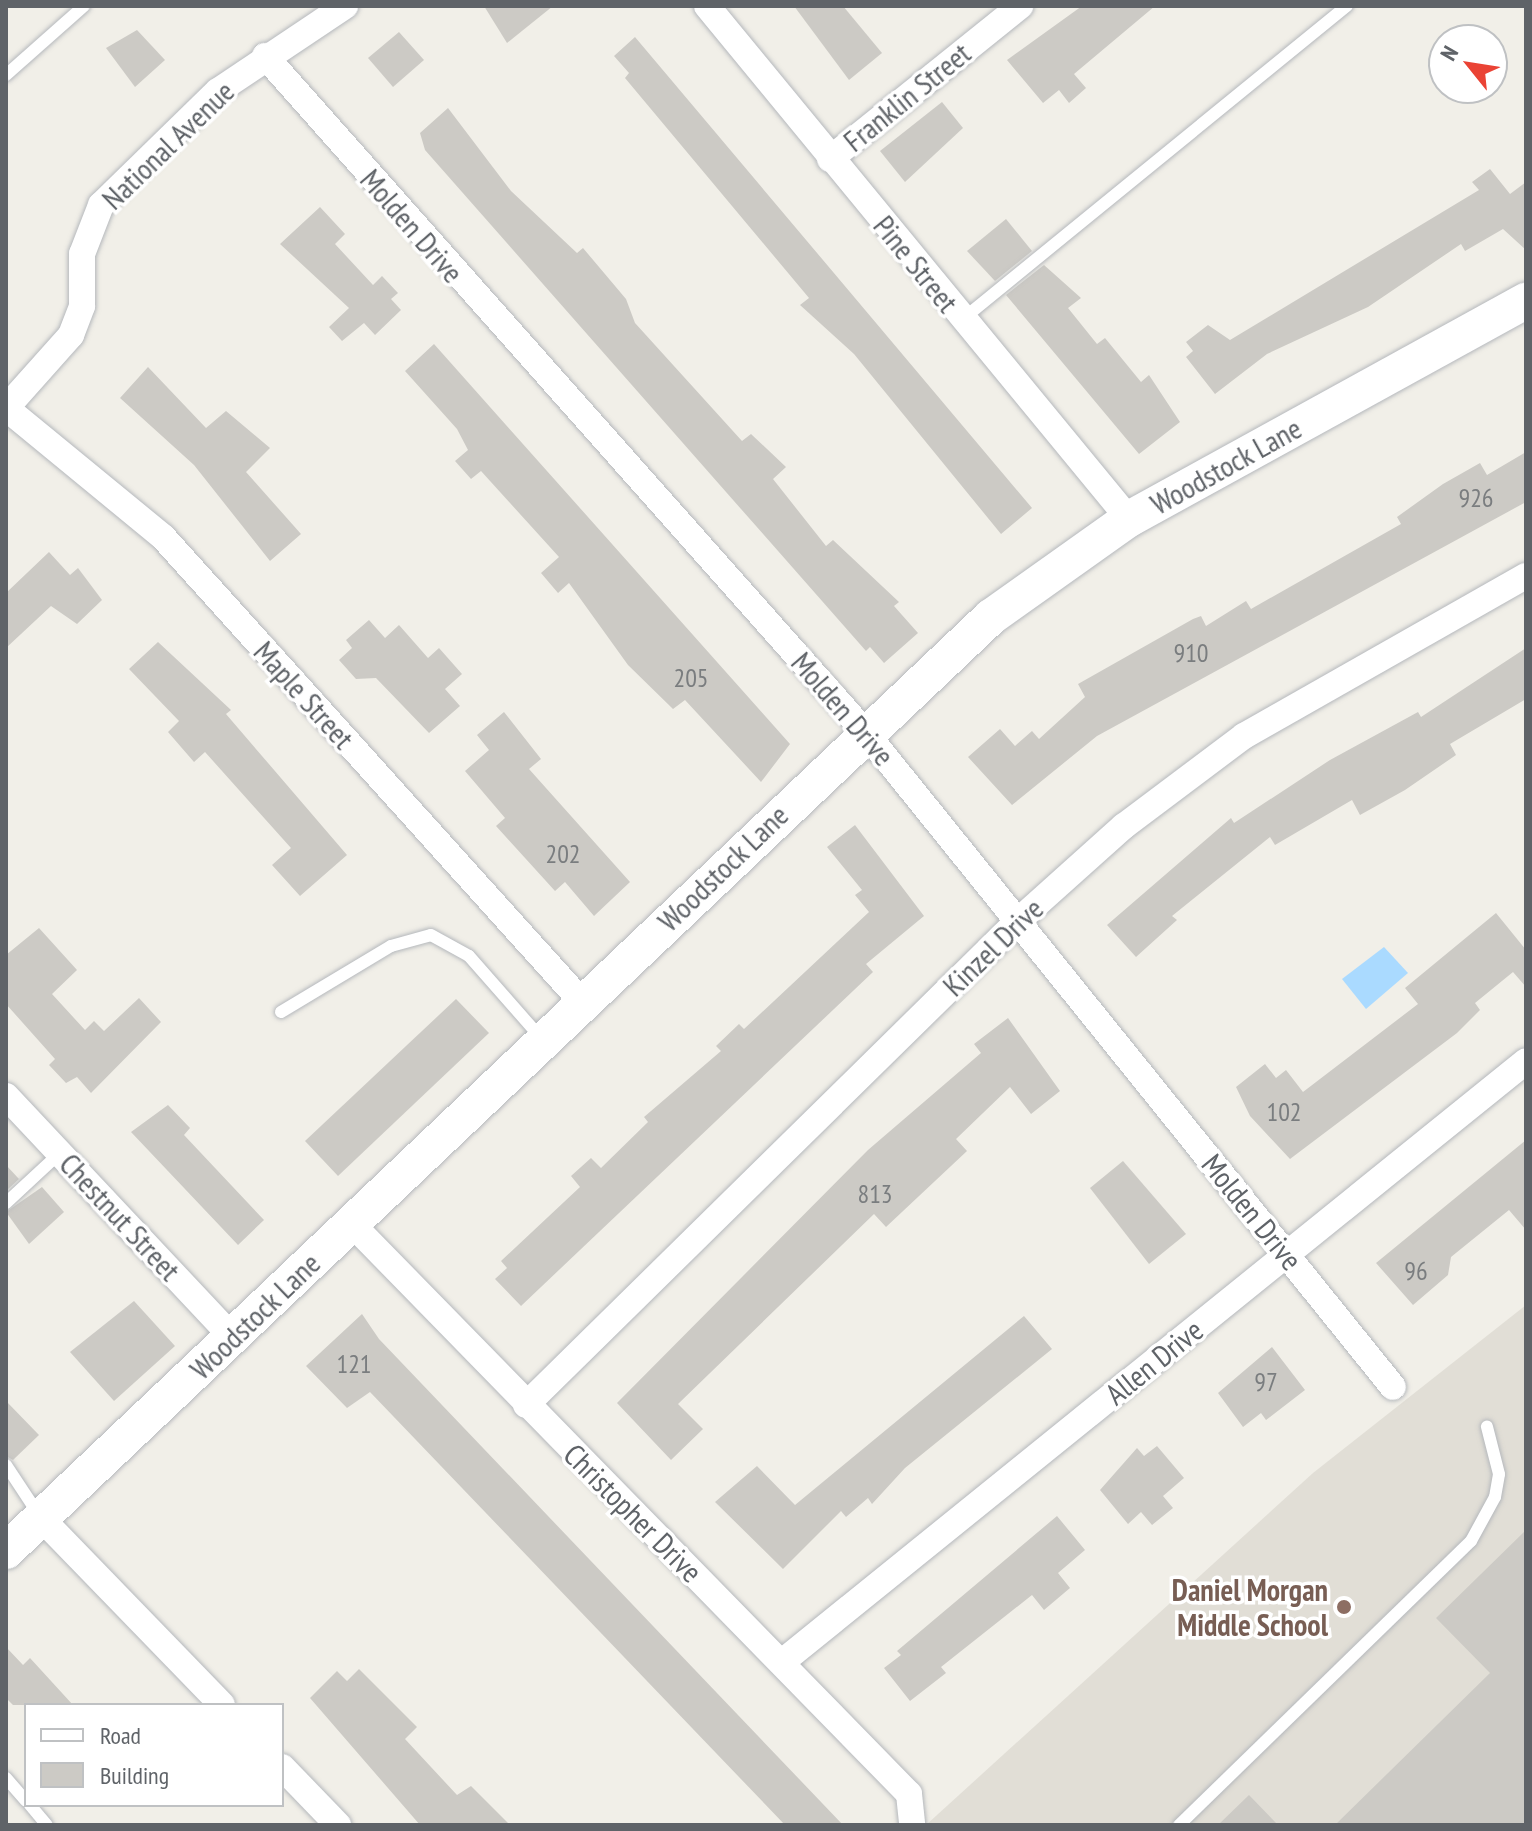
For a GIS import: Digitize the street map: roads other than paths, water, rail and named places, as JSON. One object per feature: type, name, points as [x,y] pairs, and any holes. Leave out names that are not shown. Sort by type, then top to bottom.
[{"type":"street","name":"National Avenue","points":[[6,408],[71,335],[82,306],[82,254],[101,205],[265,56],[345,6]]},
{"type":"street","name":"Pine Street","points":[[707,6],[962,320],[1129,519]]},
{"type":"street","name":"Franklin Street","points":[[830,159],[1020,6]]},
{"type":"street","name":"Molden Drive","points":[[265,56],[865,732],[1393,1387]]},
{"type":"street","name":"Woodstock Lane","points":[[6,1551],[233,1338],[865,732],[991,617],[1129,519],[1526,301]]},
{"type":"street","name":"Maple Street","points":[[6,408],[163,537],[583,1003]]},
{"type":"street","name":"Kinzel Drive","points":[[526,1405],[1018,921],[1198,767],[1526,576]]},
{"type":"street","name":"Allen Drive","points":[[782,1662],[1526,1061]]},
{"type":"street","name":"Chestnut Street","points":[[6,1096],[233,1338]]},
{"type":"street","name":"Christopher Drive","points":[[352,1224],[526,1405],[782,1662],[913,1814]]},
{"type":"street","points":[[41,1518],[220,1703]]},
{"type":"street","points":[[284,1769],[338,1825]]},
{"type":"lane","points":[[6,75],[84,6]]},
{"type":"lane","points":[[962,320],[1347,6]]},
{"type":"lane","points":[[281,1012],[391,946],[431,935],[469,956],[543,1041]]},
{"type":"lane","points":[[6,1203],[60,1153]]},
{"type":"lane","points":[[1179,1825],[1471,1541],[1495,1497],[1499,1474],[1487,1427]]},
{"type":"lane","points":[[6,1465],[41,1518]]},
{"type":"lane","points":[[6,1778],[24,1798]]},
{"type":"lane","points":[[31,1807],[47,1825]]},
{"type":"water","points":[[1384,947],[1408,973],[1366,1009],[1342,979]]},
{"type":"place","name":"Daniel Morgan Middle School","points":[[1344,1607]]}]
